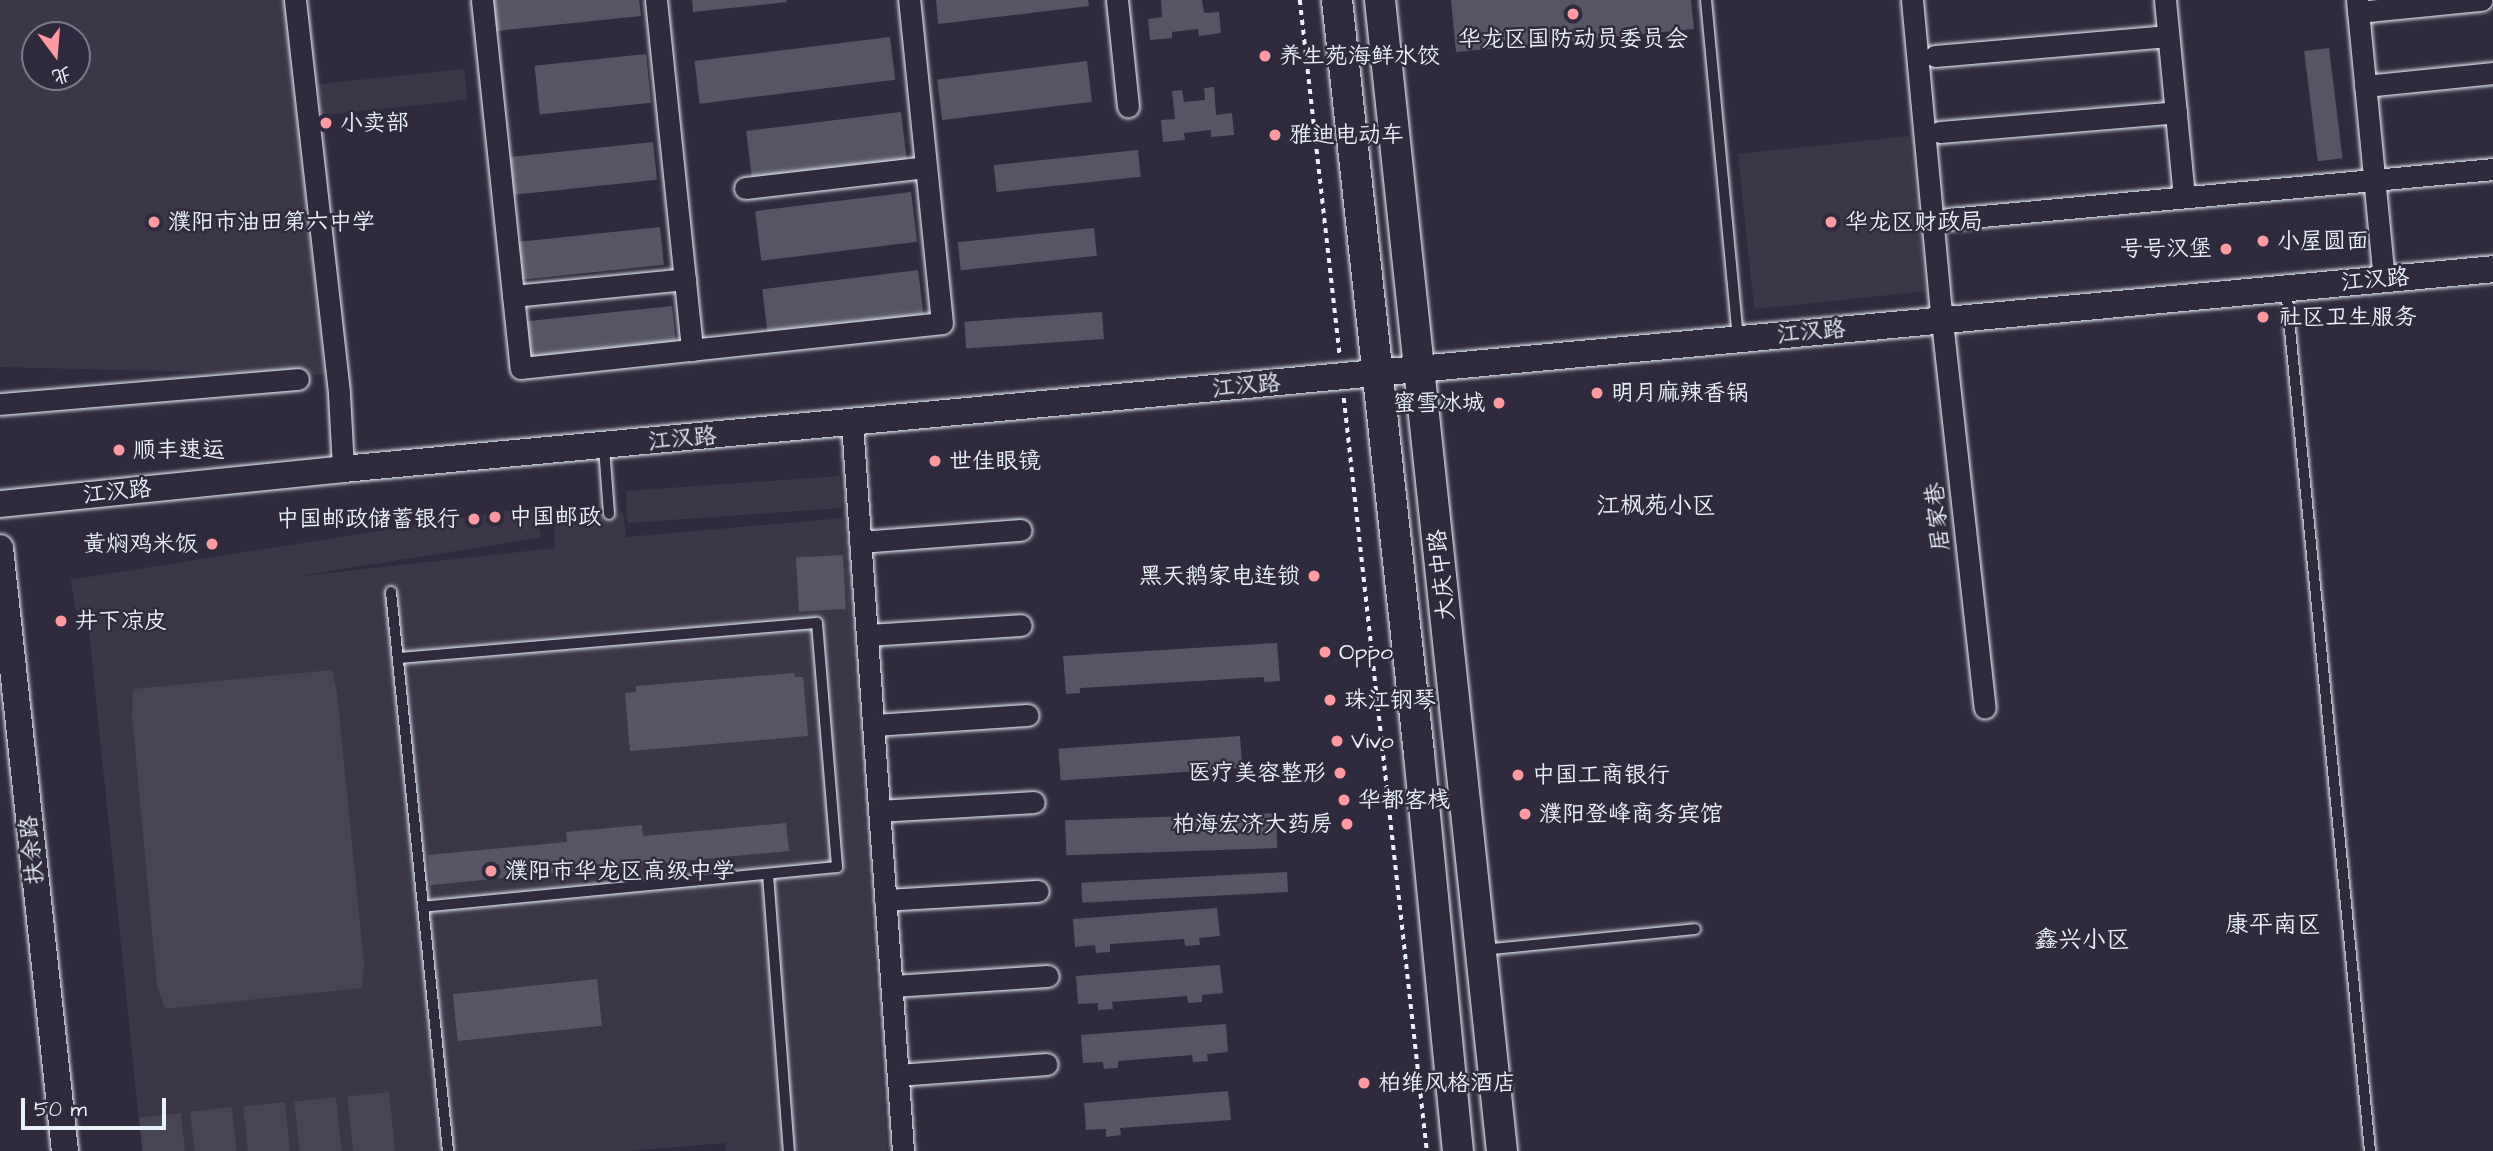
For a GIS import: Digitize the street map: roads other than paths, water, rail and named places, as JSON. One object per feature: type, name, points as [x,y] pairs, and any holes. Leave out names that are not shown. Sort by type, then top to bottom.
[{"type":"main road","name":"大庆中路","points":[[1337,0],[1458,1151]]},
{"type":"main road","name":"大庆中路","points":[[1380,0],[1502,1151]]},
{"type":"street","points":[[295,0],[339,394],[343,469]]},
{"type":"street","points":[[482,0],[521,368],[942,323],[909,0]]},
{"type":"street","points":[[656,0],[692,350]]},
{"type":"street","points":[[1117,0],[1128,106]]},
{"type":"street","name":"居家巷","points":[[1912,0],[1942,321],[1985,708]]},
{"type":"street","points":[[2165,0],[2184,197]]},
{"type":"street","points":[[2384,279],[2357,6],[2481,0]]},
{"type":"street","points":[[1935,56],[2168,36]]},
{"type":"street","points":[[2365,86],[2493,73]]},
{"type":"street","points":[[1940,132],[2176,112]]},
{"type":"street","points":[[745,188],[926,167]]},
{"type":"street","points":[[1949,219],[2493,169]]},
{"type":"street","name":"江汉路","points":[[0,504],[343,469],[604,447],[2493,269]]},
{"type":"street","points":[[513,296],[685,279]]},
{"type":"street","points":[[0,404],[298,379]]},
{"type":"street","points":[[852,423],[903,1151]]},
{"type":"street","points":[[860,542],[1021,530]]},
{"type":"street","name":"扶余路","points":[[0,548],[65,1151]]},
{"type":"street","points":[[867,635],[1021,625]]},
{"type":"street","points":[[873,725],[1028,715]]},
{"type":"street","points":[[879,811],[1034,802]]},
{"type":"street","points":[[886,900],[1038,891]]},
{"type":"street","points":[[892,986],[1048,976]]},
{"type":"street","points":[[898,1075],[1047,1064]]},
{"type":"lane","points":[[1706,0],[1738,339]]},
{"type":"lane","points":[[2286,288],[2370,1151]]},
{"type":"lane","points":[[604,447],[609,514]]},
{"type":"lane","points":[[391,592],[448,1151]]},
{"type":"lane","points":[[398,658],[817,623],[837,867],[423,907]]},
{"type":"lane","points":[[768,874],[789,1151]]},
{"type":"lane","points":[[1482,950],[1695,929]]},
{"type":"place","name":"华龙区国防动员委员会","points":[[1573,14]]},
{"type":"place","name":"养生苑海鲜水饺","points":[[1265,56]]},
{"type":"place","name":"小卖部","points":[[326,123]]},
{"type":"place","name":"雅迪电动车","points":[[1275,135]]},
{"type":"place","name":"濮阳市油田第六中学","points":[[154,222]]},
{"type":"place","name":"华龙区财政局","points":[[1831,222]]},
{"type":"place","name":"小屋圆面","points":[[2263,241]]},
{"type":"place","name":"号号汉堡","points":[[2226,249]]},
{"type":"place","name":"社区卫生服务","points":[[2263,317]]},
{"type":"place","name":"明月麻辣香锅","points":[[1597,393]]},
{"type":"place","name":"蜜雪冰城","points":[[1499,403]]},
{"type":"place","name":"顺丰速运","points":[[119,450]]},
{"type":"place","name":"世佳眼镜","points":[[935,461]]},
{"type":"place","name":"中国邮政","points":[[495,517]]},
{"type":"place","name":"中国邮政储蓄银行","points":[[474,519]]},
{"type":"place","name":"黄焖鸡米饭","points":[[212,544]]},
{"type":"place","name":"黑天鹅家电连锁","points":[[1314,576]]},
{"type":"place","name":"井下凉皮","points":[[61,621]]},
{"type":"place","name":"Oppo","points":[[1325,652]]},
{"type":"place","name":"珠江钢琴","points":[[1330,700]]},
{"type":"place","name":"Vivo","points":[[1337,741]]},
{"type":"place","name":"医疗美容整形","points":[[1340,773]]},
{"type":"place","name":"中国工商银行","points":[[1518,775]]},
{"type":"place","name":"华都客栈","points":[[1344,800]]},
{"type":"place","name":"濮阳登峰商务宾馆","points":[[1525,814]]},
{"type":"place","name":"柏海宏济大药房","points":[[1347,824]]},
{"type":"place","name":"濮阳市华龙区高级中学","points":[[491,871]]},
{"type":"place","name":"柏维风格酒店","points":[[1364,1083]]},
{"type":"district","name":"江枫苑小区","points":[[1656,507]]},
{"type":"district","name":"康平南区","points":[[2273,926]]},
{"type":"district","name":"鑫兴小区","points":[[2082,941]]}]
